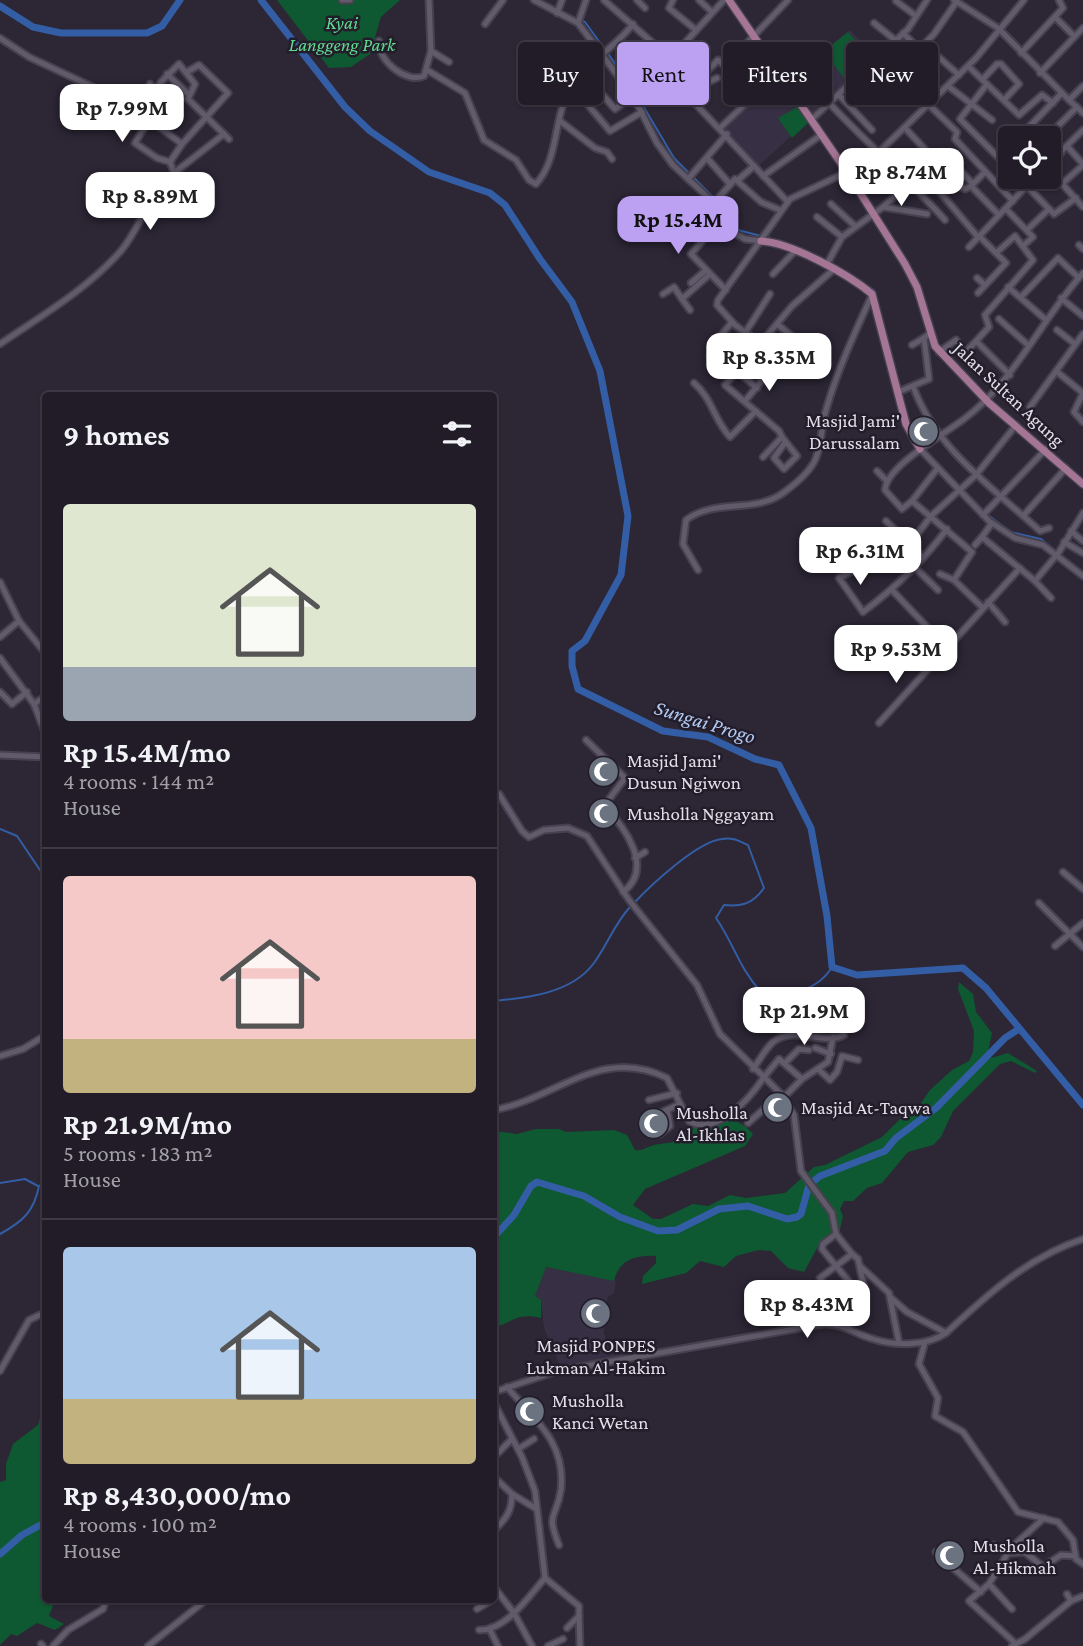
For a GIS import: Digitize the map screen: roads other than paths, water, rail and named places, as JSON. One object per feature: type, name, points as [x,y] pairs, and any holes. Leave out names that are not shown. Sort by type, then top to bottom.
[{"type":"main road","name":"Jalan Sultan Agung","points":[[727,0],[757,42]]},
{"type":"main road","name":"Jalan Sultan Agung","points":[[801,105],[847,172],[913,278],[927,336],[939,352],[987,400],[1083,484]]},
{"type":"main road","points":[[761,241],[795,251],[833,270],[872,295],[906,424],[922,448]]},
{"type":"street","points":[[342,0],[350,0]]},
{"type":"street","points":[[379,41],[379,53],[394,68],[417,78],[427,70],[431,51],[429,0]]},
{"type":"street","points":[[485,24],[503,0]]},
{"type":"street","points":[[534,0],[578,23],[617,73]]},
{"type":"street","points":[[557,13],[562,0]]},
{"type":"street","points":[[578,23],[586,0]]},
{"type":"street","points":[[604,0],[654,42]]},
{"type":"street","points":[[637,0],[645,8]]},
{"type":"street","points":[[673,0],[669,8],[696,30]]},
{"type":"street","points":[[699,0],[712,12]]},
{"type":"street","points":[[685,42],[712,12],[727,0]]},
{"type":"street","points":[[747,42],[788,0]]},
{"type":"street","points":[[874,23],[895,40],[927,0]]},
{"type":"street","points":[[779,356],[732,323],[717,304],[780,210],[787,201],[847,172],[878,153],[906,129],[968,66],[1024,0]]},
{"type":"street","points":[[1021,53],[1064,6],[1059,0]]},
{"type":"street","points":[[896,1],[916,16]]},
{"type":"street","points":[[927,42],[959,1],[998,28],[1040,73],[1083,113]]},
{"type":"street","points":[[1055,17],[1074,36]]},
{"type":"street","points":[[604,55],[633,24]]},
{"type":"street","points":[[1040,73],[1083,28]]},
{"type":"street","points":[[903,33],[916,42]]},
{"type":"street","points":[[0,38],[29,57],[127,103],[182,144]]},
{"type":"street","points":[[431,51],[449,62]]},
{"type":"street","points":[[938,59],[959,75]]},
{"type":"street","points":[[709,69],[718,60],[723,64]]},
{"type":"street","points":[[125,132],[167,74],[178,64],[195,84],[188,94]]},
{"type":"street","points":[[998,157],[960,121],[997,64],[1001,64],[1019,84],[1004,100]]},
{"type":"street","points":[[170,162],[228,91],[199,65],[187,72]]},
{"type":"street","points":[[968,66],[1022,115],[1042,95],[1053,103]]},
{"type":"street","points":[[427,70],[465,93],[484,140],[516,160],[533,183],[539,180],[547,166],[565,105]]},
{"type":"street","points":[[0,344],[76,292],[113,259],[141,222],[162,183],[227,136],[189,101],[188,94],[167,74]]},
{"type":"street","points":[[709,82],[717,78]]},
{"type":"street","points":[[150,84],[146,92],[152,97]]},
{"type":"street","points":[[948,86],[992,120]]},
{"type":"street","points":[[1069,100],[1083,86]]},
{"type":"street","points":[[832,102],[846,88]]},
{"type":"street","points":[[1030,126],[1062,93]]},
{"type":"street","points":[[603,95],[615,109],[621,105]]},
{"type":"street","points":[[839,95],[872,130]]},
{"type":"street","points":[[116,119],[127,103]]},
{"type":"street","points":[[588,105],[610,131],[642,111]]},
{"type":"street","points":[[638,105],[663,151],[713,203],[722,219],[732,226],[740,238],[761,241]]},
{"type":"street","points":[[697,105],[787,201]]},
{"type":"street","points":[[720,128],[745,105]]},
{"type":"street","points":[[811,120],[829,105]]},
{"type":"street","points":[[831,105],[910,181],[945,220]]},
{"type":"street","points":[[828,262],[842,237],[883,207],[955,139],[957,132],[929,106]]},
{"type":"street","points":[[1059,126],[1077,107]]},
{"type":"street","points":[[150,118],[135,143],[157,158],[170,162]]},
{"type":"street","points":[[559,121],[595,148],[607,152],[612,159]]},
{"type":"street","points":[[906,129],[961,187],[972,185],[985,172]]},
{"type":"street","points":[[1061,153],[1083,130]]},
{"type":"street","points":[[688,179],[727,134]]},
{"type":"street","points":[[762,176],[821,135]]},
{"type":"street","points":[[955,139],[1013,201]]},
{"type":"street","points":[[1063,183],[1083,164],[1067,146]]},
{"type":"street","points":[[943,152],[999,215]]},
{"type":"street","points":[[912,167],[928,153]]},
{"type":"street","points":[[707,158],[729,183]]},
{"type":"street","points":[[170,162],[174,173]]},
{"type":"street","points":[[713,203],[729,183],[738,180],[754,166]]},
{"type":"street","points":[[922,171],[980,238],[1006,263],[978,293]]},
{"type":"street","points":[[738,180],[761,202],[780,210]]},
{"type":"street","points":[[1061,181],[1083,207]]},
{"type":"street","points":[[969,247],[1023,189]]},
{"type":"street","points":[[1029,189],[1056,214],[1076,198]]},
{"type":"street","points":[[831,204],[855,226]]},
{"type":"street","points":[[883,207],[927,214]]},
{"type":"street","points":[[1006,209],[1033,237],[1024,245]]},
{"type":"street","points":[[1027,230],[1049,209]]},
{"type":"street","points":[[817,217],[842,237]]},
{"type":"street","points":[[722,219],[692,253],[707,273],[726,290]]},
{"type":"street","points":[[996,253],[1014,236],[1024,245],[1025,253],[1045,272]]},
{"type":"street","points":[[774,274],[795,251]]},
{"type":"street","points":[[937,470],[902,509],[885,490],[887,481],[922,448],[987,400],[1010,374],[1045,319],[1081,275],[1058,258],[1021,297]]},
{"type":"street","points":[[939,352],[956,340],[965,353],[977,342],[990,324],[985,315],[1033,260]]},
{"type":"street","points":[[1002,268],[1014,280]]},
{"type":"street","points":[[783,441],[774,458],[784,469],[797,456],[783,441],[779,431],[726,386],[797,301],[833,270]]},
{"type":"street","points":[[691,283],[707,273]]},
{"type":"street","points":[[682,299],[707,273]]},
{"type":"street","points":[[977,278],[985,285]]},
{"type":"street","points":[[663,294],[674,287],[690,310]]},
{"type":"street","points":[[1008,287],[1045,319]]},
{"type":"street","points":[[745,333],[770,295]]},
{"type":"street","points":[[698,570],[683,544],[687,520],[695,513],[716,508],[767,502],[783,493],[815,460],[825,412],[872,295]]},
{"type":"street","points":[[1061,298],[1083,316]]},
{"type":"street","points":[[999,319],[1028,345]]},
{"type":"street","points":[[730,378],[710,356],[722,344],[719,338],[732,323]]},
{"type":"street","points":[[777,324],[806,347]]},
{"type":"street","points":[[1057,330],[1075,344]]},
{"type":"street","points":[[1030,407],[1083,334]]},
{"type":"street","points":[[898,392],[929,376],[927,336],[912,345]]},
{"type":"street","points":[[978,343],[1010,374]]},
{"type":"street","points":[[745,401],[773,368]]},
{"type":"street","points":[[737,371],[757,388]]},
{"type":"street","points":[[1056,371],[1083,393],[1074,412],[1083,422]]},
{"type":"street","points":[[694,383],[707,394],[721,426],[730,437],[756,411]]},
{"type":"street","points":[[913,386],[919,404],[941,435],[976,475],[1041,532],[1049,528]]},
{"type":"street","points":[[947,529],[892,590],[862,612],[839,578],[865,564],[900,553],[911,544],[931,516],[976,475],[1016,425]]},
{"type":"street","points":[[763,457],[783,441]]},
{"type":"street","points":[[922,448],[937,470],[992,523],[1015,538],[1043,545],[1082,574]]},
{"type":"street","points":[[984,513],[1046,449]]},
{"type":"street","points":[[1023,516],[1066,468]]},
{"type":"street","points":[[877,471],[887,481]]},
{"type":"street","points":[[912,501],[973,554],[954,580]]},
{"type":"street","points":[[1035,581],[1057,554],[1083,513]]},
{"type":"street","points":[[886,521],[923,558]]},
{"type":"street","points":[[975,545],[992,523]]},
{"type":"street","points":[[1071,531],[1083,541]]},
{"type":"street","points":[[982,537],[1035,581],[1051,598]]},
{"type":"street","points":[[1064,542],[1083,554]]},
{"type":"street","points":[[900,553],[913,569],[938,590]]},
{"type":"street","points":[[879,723],[1020,568]]},
{"type":"street","points":[[940,574],[954,580],[982,607]]},
{"type":"street","points":[[0,582],[19,621],[42,649]]},
{"type":"street","points":[[892,590],[946,647]]},
{"type":"street","points":[[988,602],[1005,622]]},
{"type":"street","points":[[0,637],[19,621]]},
{"type":"street","points":[[0,658],[27,692],[42,725]]},
{"type":"street","points":[[0,692],[11,704],[27,692]]},
{"type":"street","points":[[34,704],[42,699]]},
{"type":"street","points":[[586,740],[625,778],[604,806],[624,829],[635,849],[634,877],[631,886],[623,892]]},
{"type":"street","points":[[0,755],[42,757]]},
{"type":"street","points":[[497,794],[529,837],[551,829],[568,828],[580,831],[597,850],[629,900],[697,985],[720,1034],[782,1096],[796,1120],[800,1165],[805,1178],[832,1213],[836,1234],[858,1259],[864,1287]]},
{"type":"street","points":[[635,859],[645,852]]},
{"type":"street","points":[[1062,872],[1083,889]]},
{"type":"street","points":[[1039,903],[1083,947]]},
{"type":"street","points":[[1055,946],[1083,923]]},
{"type":"street","points":[[753,1069],[774,1041],[788,1035],[844,1035]]},
{"type":"street","points":[[0,1056],[23,1049],[42,1037]]},
{"type":"street","points":[[748,1123],[818,1069],[831,1054],[833,1037]]},
{"type":"street","points":[[785,1063],[799,1049],[831,1054]]},
{"type":"street","points":[[818,1069],[830,1080],[837,1072],[842,1055],[858,1060]]},
{"type":"street","points":[[497,1109],[520,1103],[591,1072],[623,1066],[645,1069],[667,1078],[694,1124],[718,1120],[738,1108],[777,1060],[785,1063],[802,1079]]},
{"type":"street","points":[[649,1100],[677,1093]]},
{"type":"street","points":[[652,1117],[680,1104]]},
{"type":"street","points":[[660,1134],[670,1126],[667,1110]]},
{"type":"street","points":[[836,1234],[822,1248],[851,1284]]},
{"type":"street","points":[[497,1390],[557,1371],[743,1337],[833,1324],[872,1339],[900,1343],[925,1342],[946,1333],[1022,1269],[1053,1251],[1083,1239]]},
{"type":"street","points":[[850,1330],[820,1281],[821,1276],[838,1267],[852,1254]]},
{"type":"street","points":[[861,1267],[883,1284],[891,1298],[900,1343]]},
{"type":"street","points":[[891,1298],[907,1312],[946,1333]]},
{"type":"street","points":[[843,1315],[857,1305]]},
{"type":"street","points":[[0,1371],[29,1320],[42,1314]]},
{"type":"street","points":[[897,1326],[911,1343]]},
{"type":"street","points":[[925,1342],[919,1364],[938,1398],[935,1416],[963,1432],[1018,1512],[1056,1520],[1069,1533],[1075,1556],[1083,1563]]},
{"type":"street","points":[[507,1388],[543,1426],[553,1441],[560,1469],[561,1490],[552,1516],[551,1531],[559,1545]]},
{"type":"street","points":[[497,1409],[518,1449],[535,1491],[545,1578],[579,1605],[580,1646]]},
{"type":"street","points":[[497,1454],[512,1439]]},
{"type":"street","points":[[518,1449],[534,1439]]},
{"type":"street","points":[[497,1480],[512,1494],[535,1508]]},
{"type":"street","points":[[497,1527],[512,1506],[512,1494]]},
{"type":"street","points":[[1044,1518],[1007,1553],[989,1584],[970,1599],[970,1604],[1017,1645],[1071,1601],[1083,1595]]},
{"type":"street","points":[[540,1536],[551,1531]]},
{"type":"street","points":[[993,1545],[1007,1553],[1025,1552],[1043,1567],[1060,1555],[1075,1556]]},
{"type":"street","points":[[936,1552],[943,1557],[949,1553],[954,1558],[952,1567],[981,1592]]},
{"type":"street","points":[[479,1630],[490,1630],[514,1613],[545,1578]]},
{"type":"street","points":[[989,1584],[1012,1609]]},
{"type":"street","points":[[1067,1594],[1071,1601]]},
{"type":"street","points":[[497,1600],[514,1613],[532,1646]]},
{"type":"street","points":[[53,1646],[68,1630],[103,1609],[105,1603]]},
{"type":"street","points":[[148,1646],[202,1603]]},
{"type":"street","points":[[477,1609],[487,1603]]},
{"type":"street","points":[[566,1628],[579,1616]]},
{"type":"street","points":[[490,1630],[498,1646]]},
{"type":"street","points":[[548,1646],[562,1639]]},
{"type":"waterway","name":"Sungai Progo","points":[[0,6],[33,27],[61,33],[147,33],[162,26],[180,0]]},
{"type":"waterway","name":"Sungai Progo","points":[[261,0],[345,107],[370,131],[429,172],[490,193],[505,205],[572,302],[600,371],[628,516],[621,575],[585,641],[572,651],[572,666],[578,689],[663,731],[708,737],[755,759],[779,765],[811,828],[827,916],[832,967],[857,975],[963,968],[986,988],[1083,1105]]},
{"type":"waterway","points":[[571,17],[585,22],[630,84],[674,158],[715,199]]},
{"type":"waterway","points":[[719,203],[738,230],[761,236]]},
{"type":"waterway","points":[[766,237],[804,250]]},
{"type":"waterway","points":[[863,283],[874,290],[883,323]]},
{"type":"waterway","points":[[975,503],[984,511]]},
{"type":"waterway","points":[[988,515],[1011,532],[1041,539],[1056,551]]},
{"type":"waterway","points":[[0,829],[17,836],[42,873]]},
{"type":"waterway","points":[[634,903],[688,855],[712,842],[722,839],[736,840],[748,845],[764,888],[747,903],[724,905],[716,918],[753,983],[761,992],[792,992],[810,987],[826,976],[832,967]]},
{"type":"waterway","points":[[497,1001],[535,996],[574,981],[594,963],[630,907]]},
{"type":"waterway","points":[[497,1234],[514,1215],[531,1186],[537,1182],[584,1196],[620,1217],[658,1231],[677,1230],[719,1209],[748,1206],[787,1219],[797,1217],[801,1214],[809,1185],[820,1176],[885,1151],[896,1138],[936,1108],[1005,1038],[1019,1029]]},
{"type":"waterway","points":[[0,1183],[25,1179],[38,1186]]},
{"type":"waterway","points":[[0,1234],[26,1215],[42,1185]]},
{"type":"waterway","points":[[0,1554],[22,1535],[42,1524]]},
{"type":"place","name":"Masjid Jami' Darussalam","points":[[923,431]]},
{"type":"place","name":"Masjid Jami' Dusun Ngiwon","points":[[604,771]]},
{"type":"place","name":"Musholla Nggayam","points":[[604,813]]},
{"type":"place","name":"Masjid At-Taqwa","points":[[778,1107]]},
{"type":"place","name":"Musholla Al-Ikhlas","points":[[653,1123]]},
{"type":"place","name":"Masjid PONPES Lukman Al-Hakim","points":[[596,1314]]},
{"type":"place","name":"Musholla Kanci Wetan","points":[[529,1411]]},
{"type":"place","name":"Musholla Al-Hikmah","points":[[950,1556]]},
{"type":"park label","name":"Kyai Langgeng Park","points":[[342,33]]}]
